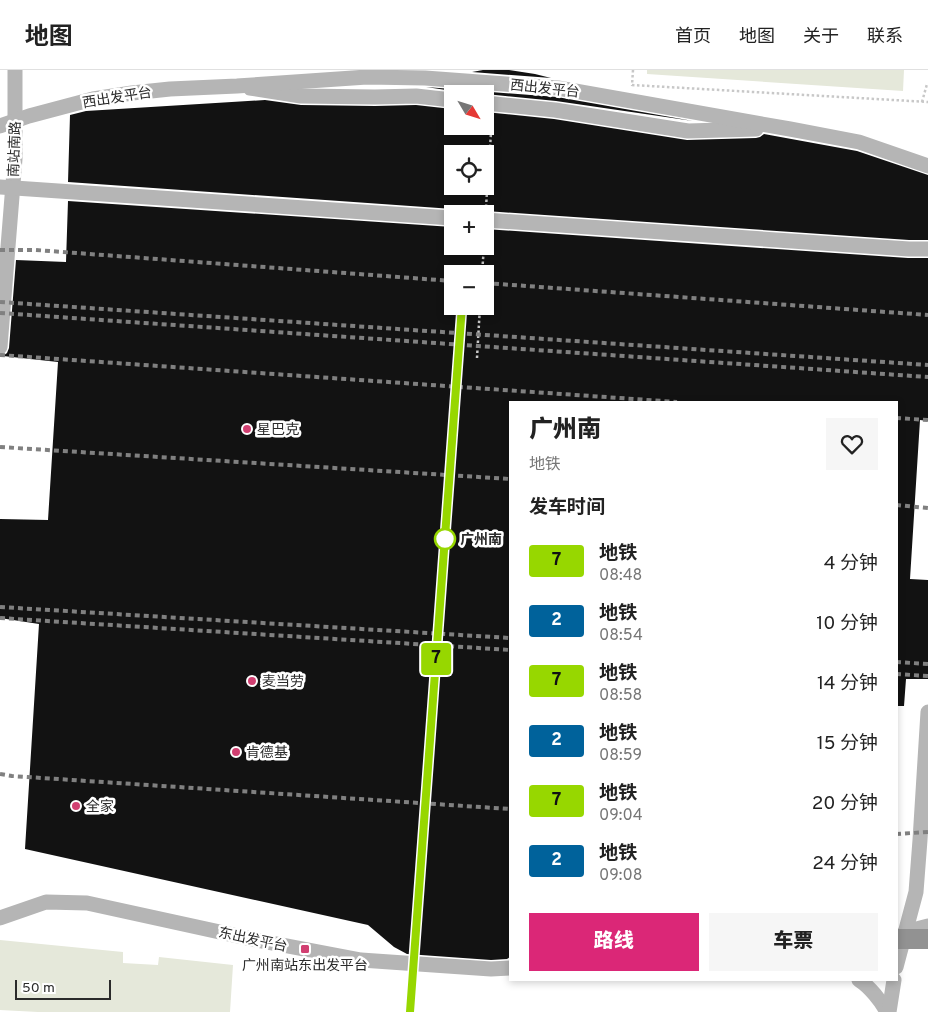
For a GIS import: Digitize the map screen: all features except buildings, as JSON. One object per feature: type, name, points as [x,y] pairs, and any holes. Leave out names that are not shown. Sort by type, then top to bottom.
[{"type":"highway","points":[[900,936],[928,939]]},
{"type":"street","name":"南站南路","points":[[0,347],[15,159],[15,70]]},
{"type":"street","name":"西出发平台","points":[[0,126],[36,114],[132,93],[367,77],[425,78],[558,88],[859,142],[928,166]]},
{"type":"street","name":"西出发平台","points":[[237,86],[302,96],[416,96],[444,99]]},
{"type":"street","name":"西出发平台","points":[[494,104],[555,110],[688,131],[790,129]]},
{"type":"street","points":[[0,187],[444,217]]},
{"type":"street","points":[[494,217],[928,249]]},
{"type":"street","points":[[898,951],[900,936],[916,892],[928,712]]},
{"type":"street","name":"东出发平台","points":[[0,918],[46,902],[87,903],[256,940],[361,960],[509,968]]},
{"type":"street","points":[[900,936],[928,926]]},
{"type":"street","points":[[900,936],[928,944]]},
{"type":"street","points":[[861,981],[888,1012]]},
{"type":"street","points":[[888,1012],[894,981]]},
{"type":"path","points":[[633,70],[632,85],[928,102]]},
{"type":"path","points":[[922,102],[927,84]]},
{"type":"path","points":[[487,205],[491,135]]},
{"type":"path","points":[[477,358],[479,315]]},
{"type":"shaded area","points":[[647,70],[904,70],[903,91],[647,74]]},
{"type":"shaded area","points":[[0,940],[123,952],[123,963],[158,965],[159,957],[233,965],[230,1012],[38,1012],[0,1010]]},
{"type":"railway","points":[[0,250],[36,250],[444,280]]},
{"type":"railway","points":[[494,284],[928,315]]},
{"type":"railway","points":[[0,302],[928,365]]},
{"type":"railway","points":[[0,313],[928,377]]},
{"type":"railway","points":[[0,355],[663,401]]},
{"type":"railway","points":[[898,418],[928,420]]},
{"type":"railway","points":[[0,447],[509,479]]},
{"type":"railway","points":[[898,505],[928,508]]},
{"type":"railway","points":[[0,607],[509,638]]},
{"type":"railway","points":[[0,618],[509,650]]},
{"type":"railway","points":[[898,662],[928,664]]},
{"type":"railway","points":[[898,674],[928,676]]},
{"type":"railway","points":[[0,774],[509,809]]},
{"type":"railway","points":[[898,834],[928,832]]},
{"type":"metro line","name":"7","points":[[410,1012],[461,315]]},
{"type":"place","name":"星巴克","points":[[247,429]]},
{"type":"place","name":"广州南","points":[[445,539]]},
{"type":"place","name":"麦当劳","points":[[252,681]]},
{"type":"place","name":"肯德基","points":[[236,752]]},
{"type":"place","name":"全家","points":[[76,806]]},
{"type":"place","name":"广州南站东出发平台","points":[[305,949]]}]
